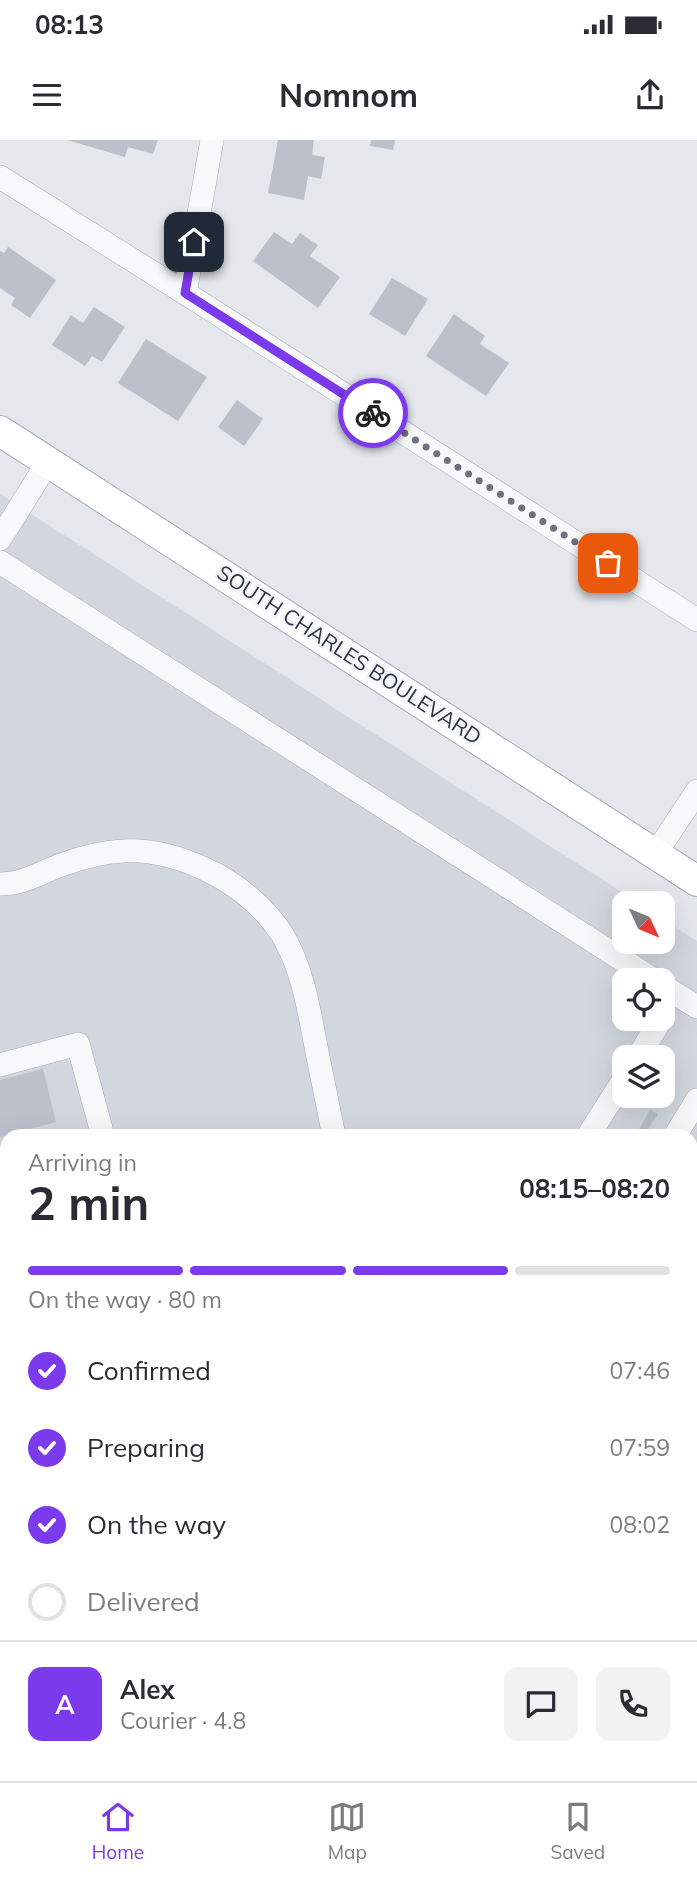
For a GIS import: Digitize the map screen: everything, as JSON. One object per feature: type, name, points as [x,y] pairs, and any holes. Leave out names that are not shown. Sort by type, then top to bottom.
[{"type":"main road","name":"SOUTH CHARLES BOULEVARD","points":[[0,431],[697,881]]},
{"type":"street","points":[[185,293],[212,140]]},
{"type":"street","points":[[0,177],[697,620]]},
{"type":"street","points":[[0,539],[48,462]]},
{"type":"street","points":[[0,562],[635,968]]},
{"type":"street","points":[[656,853],[697,791]]},
{"type":"street","points":[[0,884],[14,884],[97,854],[137,851],[158,853],[192,863],[244,892],[281,933],[295,963],[309,1009],[333,1129]]},
{"type":"street","points":[[675,993],[697,1007]]},
{"type":"street","points":[[0,1065],[78,1044],[101,1129]]},
{"type":"street","points":[[593,1129],[612,1099]]},
{"type":"street","points":[[679,1129],[697,1100]]},
{"type":"shaded area","points":[[0,494],[620,891],[612,891],[612,954],[676,954],[676,927],[697,941],[697,1129],[0,1129]]},
{"type":"building","points":[[67,140],[158,140],[153,154],[128,147],[125,157]]},
{"type":"building","points":[[278,140],[314,140],[312,155],[325,157],[321,179],[308,176],[304,200],[268,193]]},
{"type":"building","points":[[371,140],[395,140],[393,150],[370,146]]},
{"type":"building","points":[[274,232],[292,244],[300,233],[318,245],[310,256],[340,277],[318,308],[253,261]]},
{"type":"building","points":[[8,247],[56,280],[30,318],[11,305],[15,298],[0,288],[0,251],[4,253]]},
{"type":"building","points":[[392,278],[428,299],[405,336],[369,314]]},
{"type":"building","points":[[94,307],[125,327],[102,362],[92,356],[85,366],[52,345],[71,315],[83,323]]},
{"type":"building","points":[[454,314],[485,336],[480,344],[509,363],[486,396],[426,356]]},
{"type":"building","points":[[146,339],[207,377],[178,421],[118,383]]},
{"type":"building","points":[[237,400],[263,419],[244,446],[218,427]]},
{"type":"building","points":[[43,1069],[56,1122],[30,1129],[0,1129],[0,1080]]},
{"type":"building","points":[[650,1110],[658,1114],[648,1129],[639,1129]]},
{"type":"way so far","points":[[373,413],[608,563]]},
{"type":"route","points":[[194,242],[185,293],[373,413]]}]
